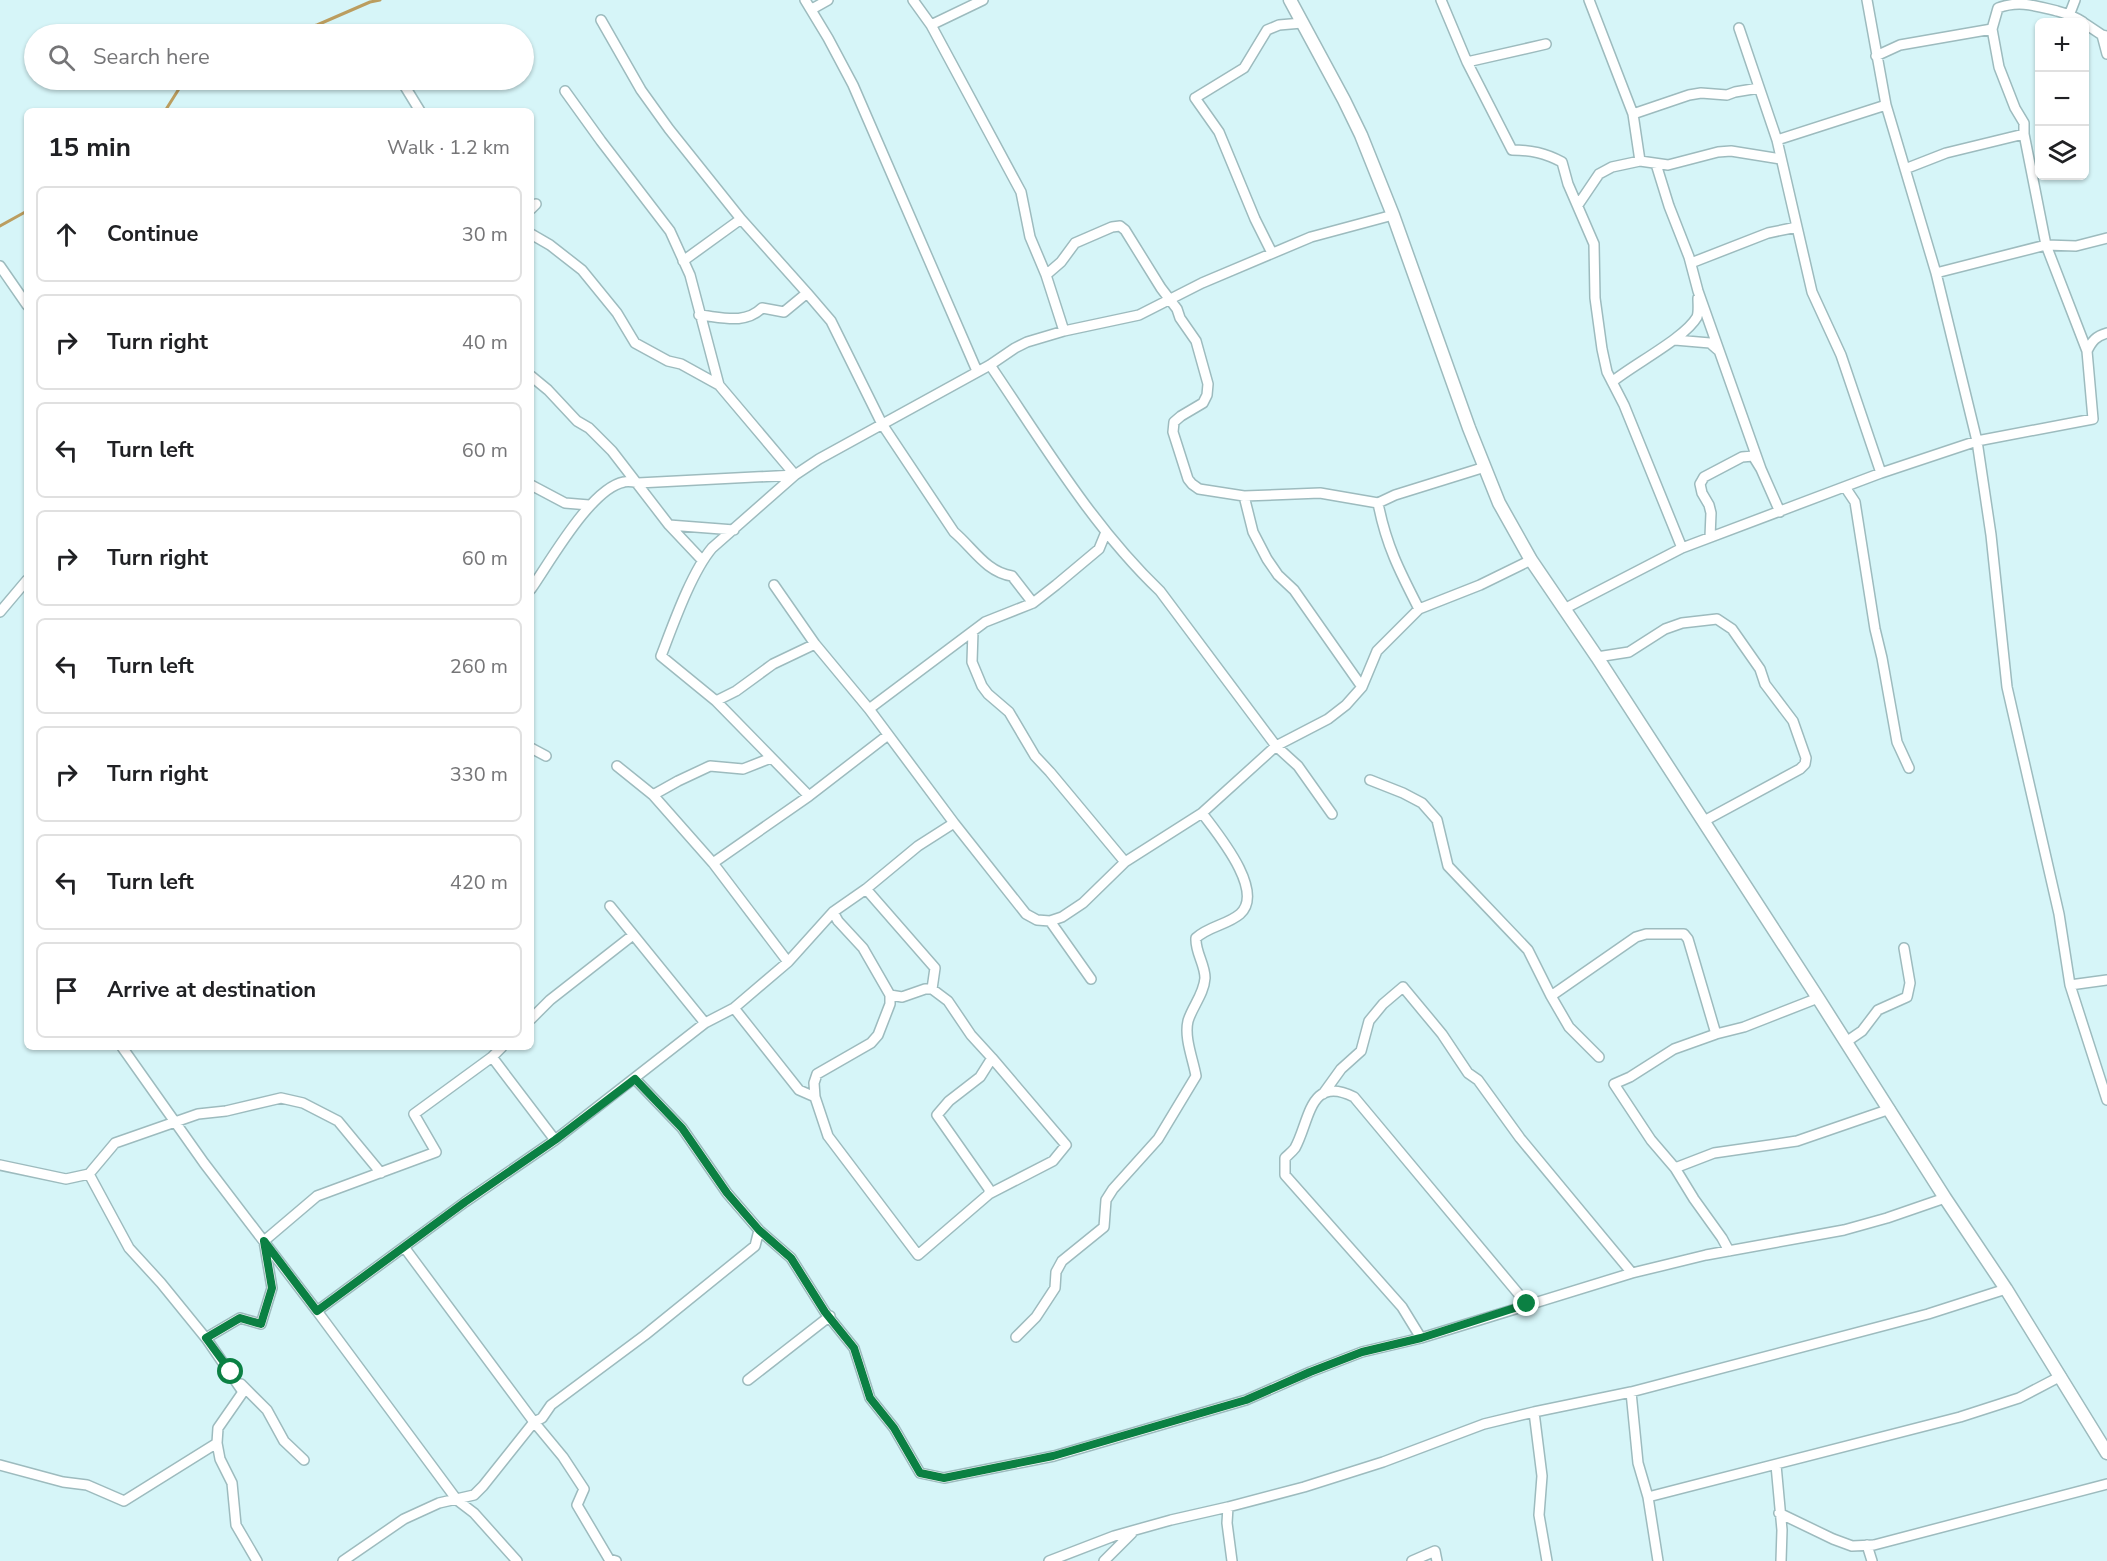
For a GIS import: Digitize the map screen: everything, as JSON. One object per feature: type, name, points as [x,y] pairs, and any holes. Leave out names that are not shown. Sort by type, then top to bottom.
[{"type":"main road","points":[[1290,0],[1361,135],[1393,215],[1499,503],[1531,560],[1597,657],[1890,1109],[1945,1198],[2006,1288],[2107,1453]]},
{"type":"street","points":[[805,0],[853,85],[977,371]]},
{"type":"street","points":[[812,9],[828,0]]},
{"type":"street","points":[[913,0],[930,25],[1021,192],[1030,237],[1046,275],[1064,331]]},
{"type":"street","points":[[930,25],[983,0]]},
{"type":"street","points":[[1441,0],[1467,62],[1512,150],[1531,150],[1548,154],[1562,162],[1568,184],[1594,244],[1595,298],[1607,372],[1624,405],[1682,548]]},
{"type":"street","points":[[1589,0],[1633,114],[1640,161]]},
{"type":"street","points":[[1867,0],[1886,105],[1936,273],[1977,441],[1991,535],[2007,687],[2059,914],[2070,985],[2107,1100]]},
{"type":"street","points":[[2070,13],[2075,0]]},
{"type":"street","points":[[1564,609],[1682,548],[1881,473],[1977,441],[2093,420],[2087,351],[2046,245],[2024,134],[2024,123],[2015,108],[1999,67],[1992,29],[1996,4],[2026,1],[2070,13],[2077,18]]},
{"type":"street","points":[[601,20],[641,90],[669,129],[741,219],[831,321],[882,424],[954,532],[967,543],[982,562],[1004,575],[1012,576],[1032,603]]},
{"type":"street","points":[[1272,253],[1255,219],[1219,132],[1195,98],[1244,68],[1267,30],[1279,25],[1302,23]]},
{"type":"street","points":[[2089,26],[2104,35],[2107,54]]},
{"type":"street","points":[[1739,28],[1777,140],[1812,292],[1841,355],[1881,473]]},
{"type":"street","points":[[1876,56],[1900,45],[1992,29]]},
{"type":"street","points":[[1467,62],[1546,44]]},
{"type":"street","points":[[1633,114],[1689,95],[1701,93],[1727,95],[1759,88]]},
{"type":"street","points":[[407,90],[418,108]]},
{"type":"street","points":[[565,91],[670,231],[690,275],[719,385]]},
{"type":"street","points":[[1777,140],[1886,105]]},
{"type":"street","points":[[1905,169],[1946,153],[2024,134]]},
{"type":"street","points":[[1578,205],[1599,174],[1612,167],[1640,161],[1668,165],[1731,151],[1781,159]]},
{"type":"street","points":[[1656,164],[1761,469],[1780,512]]},
{"type":"street","points":[[808,796],[716,701],[661,656],[702,560],[712,548],[795,475],[990,365],[1015,348],[1064,331],[1139,315],[1152,310],[1170,298],[1311,237],[1393,215]]},
{"type":"street","points":[[683,261],[741,219]]},
{"type":"street","points":[[1046,275],[1061,262],[1075,243],[1112,227],[1120,226],[1125,230],[1196,341],[1208,384],[1207,395],[1203,403],[1174,422],[1173,432],[1188,479],[1199,489],[1244,496],[1320,493],[1378,503],[1395,495],[1485,467]]},
{"type":"street","points":[[1691,263],[1768,233],[1797,227]]},
{"type":"street","points":[[534,236],[582,270],[617,314],[635,344],[668,361],[681,364],[719,385],[795,475]]},
{"type":"street","points":[[1936,273],[2046,245],[2076,246],[2107,238]]},
{"type":"street","points":[[0,266],[24,301]]},
{"type":"street","points":[[1612,382],[1675,340],[1698,315],[1698,291]]},
{"type":"street","points":[[699,315],[738,320],[762,308],[784,312],[807,293]]},
{"type":"street","points":[[2087,351],[2098,336],[2107,333]]},
{"type":"street","points":[[1675,340],[1710,343],[1719,351]]},
{"type":"street","points":[[990,365],[1088,511],[1140,573],[1160,591],[1276,746],[1298,766],[1332,814]]},
{"type":"street","points":[[534,378],[577,421],[589,428],[612,451],[626,477],[638,483],[669,525],[702,560]]},
{"type":"street","points":[[1710,537],[1711,513],[1700,484],[1704,477],[1747,455],[1753,456],[1761,469]]},
{"type":"street","points":[[638,483],[795,475]]},
{"type":"street","points":[[534,585],[589,505],[626,477]]},
{"type":"street","points":[[534,486],[565,503],[589,505]]},
{"type":"street","points":[[1845,488],[1855,502],[1875,629],[1897,742],[1909,768]]},
{"type":"street","points":[[1244,496],[1253,532],[1267,559],[1278,575],[1294,590],[1362,687]]},
{"type":"street","points":[[1378,503],[1383,533],[1419,609]]},
{"type":"street","points":[[669,525],[734,530]]},
{"type":"street","points":[[869,709],[985,622],[1032,603],[1081,566],[1099,549],[1106,532]]},
{"type":"street","points":[[774,585],[815,644],[869,709],[954,823],[1026,914],[1037,920],[1050,921],[1062,917],[1083,903],[1125,862],[1202,813],[1276,746],[1328,719],[1346,705],[1362,687],[1377,651],[1419,609],[1480,585],[1531,560]]},
{"type":"street","points":[[0,612],[24,583]]},
{"type":"street","points":[[1597,657],[1629,652],[1665,629],[1682,623],[1717,619],[1732,629],[1760,669],[1766,684],[1793,721],[1806,758],[1805,764],[1800,769],[1704,821]]},
{"type":"street","points":[[973,631],[972,662],[982,686],[1009,712],[1035,756],[1125,862]]},
{"type":"street","points":[[716,701],[736,691],[773,664],[815,644]]},
{"type":"street","points":[[713,862],[808,796],[888,735]]},
{"type":"street","points":[[534,750],[546,756]]},
{"type":"street","points":[[653,795],[710,766],[743,769],[771,758]]},
{"type":"street","points":[[617,766],[653,795],[713,862],[788,962]]},
{"type":"street","points":[[1370,780],[1422,803],[1437,820],[1448,866],[1528,950],[1569,1028],[1599,1057]]},
{"type":"street","points":[[1016,1337],[1036,1317],[1055,1288],[1056,1272],[1062,1262],[1104,1227],[1106,1200],[1113,1189],[1158,1139],[1196,1076],[1187,1031],[1189,1019],[1205,978],[1196,948],[1196,938],[1202,932],[1233,920],[1244,911],[1248,890],[1245,879],[1226,846],[1202,813]]},
{"type":"street","points":[[317,1311],[465,1202],[555,1140],[705,1023],[734,1008],[788,962],[833,912],[866,889],[918,846],[954,823]]},
{"type":"street","points":[[866,889],[935,968],[932,989]]},
{"type":"street","points":[[610,906],[705,1023]]},
{"type":"street","points":[[833,912],[838,921],[863,948],[890,995],[890,1004],[878,1035],[871,1043],[817,1074],[814,1083],[815,1097],[828,1136],[918,1255],[989,1194],[1053,1161],[1066,1145],[971,1035],[948,1001],[932,989],[925,989],[902,997],[890,995]]},
{"type":"street","points":[[1050,921],[1091,979]]},
{"type":"street","points":[[1551,996],[1636,937],[1646,934],[1684,934],[1688,939],[1716,1034]]},
{"type":"street","points":[[534,1016],[550,1000],[633,935]]},
{"type":"street","points":[[1846,1042],[1862,1031],[1878,1010],[1907,997],[1910,983],[1904,948]]},
{"type":"street","points":[[2070,985],[2107,980]]},
{"type":"street","points":[[1421,1338],[1402,1307],[1305,1200],[1286,1175],[1285,1158],[1295,1148],[1313,1101],[1323,1094],[1341,1070],[1361,1051],[1370,1021],[1383,1004],[1403,987],[1442,1034],[1468,1073],[1478,1080],[1520,1138],[1632,1274]]},
{"type":"street","points":[[1729,1251],[1675,1168],[1651,1140],[1614,1084],[1630,1077],[1674,1049],[1744,1027],[1818,998]]},
{"type":"street","points":[[734,1008],[799,1090],[815,1097]]},
{"type":"street","points":[[124,1050],[204,1163],[457,1500],[474,1513],[517,1561]]},
{"type":"street","points":[[264,1241],[317,1196],[436,1152],[414,1114],[499,1050]]},
{"type":"street","points":[[492,1057],[555,1140]]},
{"type":"street","points":[[989,1194],[989,1189],[937,1115],[949,1101],[980,1077],[992,1058]]},
{"type":"street","points":[[635,1079],[682,1128],[727,1193],[759,1230],[791,1258],[825,1312],[854,1348],[870,1398],[894,1428],[920,1473],[944,1478],[1053,1456],[1246,1400],[1362,1352],[1421,1338],[1632,1274],[1729,1251],[1844,1230],[1945,1198]]},
{"type":"street","points":[[1323,1094],[1335,1091],[1354,1097],[1527,1304]]},
{"type":"street","points":[[0,1165],[66,1179],[89,1174],[115,1143],[198,1114],[226,1111],[280,1098],[303,1103],[338,1121],[381,1173]]},
{"type":"street","points":[[1675,1168],[1714,1153],[1797,1141],[1890,1109]]},
{"type":"street","points":[[89,1174],[129,1248],[206,1338],[240,1384],[267,1410],[284,1442],[304,1460]]},
{"type":"street","points":[[343,1561],[404,1519],[439,1503],[474,1495],[534,1422],[542,1418],[551,1405],[645,1335],[755,1246],[759,1230]]},
{"type":"street","points":[[206,1338],[240,1318],[261,1324],[272,1288],[264,1241]]},
{"type":"street","points":[[404,1246],[534,1422],[563,1457],[584,1489],[577,1505],[609,1558],[616,1561]]},
{"type":"street","points":[[1049,1561],[1114,1536],[1304,1487],[1383,1462],[1484,1424],[1631,1392],[1928,1314],[2006,1288]]},
{"type":"street","points":[[748,1380],[830,1316]]},
{"type":"street","points":[[206,1338],[243,1392],[218,1428],[217,1443],[220,1459],[232,1483],[236,1525],[257,1561]]},
{"type":"street","points":[[1648,1497],[1960,1418],[2019,1398],[2061,1376]]},
{"type":"street","points":[[1631,1392],[1638,1463],[1648,1497],[1659,1561]]},
{"type":"street","points":[[1534,1412],[1542,1476],[1539,1515],[1547,1561]]},
{"type":"street","points":[[0,1465],[63,1482],[87,1485],[123,1501],[217,1443]]},
{"type":"street","points":[[1776,1465],[1782,1530],[1781,1561]]},
{"type":"street","points":[[1779,1513],[1852,1546],[1874,1545],[2107,1484]]},
{"type":"street","points":[[1228,1507],[1227,1524],[1232,1561]]},
{"type":"street","points":[[1104,1561],[1132,1532]]},
{"type":"street","points":[[1867,1545],[1872,1561]]},
{"type":"street","points":[[1412,1561],[1435,1551],[1437,1561]]},
{"type":"waterway","points":[[319,24],[370,2],[380,0]]},
{"type":"waterway","points":[[167,108],[178,90]]},
{"type":"waterway","points":[[0,226],[24,213]]},
{"type":"route","points":[[231,1372],[206,1338],[240,1318],[261,1324],[272,1288],[264,1241],[317,1311],[465,1202],[555,1140],[635,1079],[682,1128],[727,1193],[759,1230],[791,1258],[825,1312],[854,1348],[870,1398],[894,1428],[920,1473],[944,1478],[1053,1456],[1246,1400],[1362,1352],[1421,1338],[1527,1304]]}]
